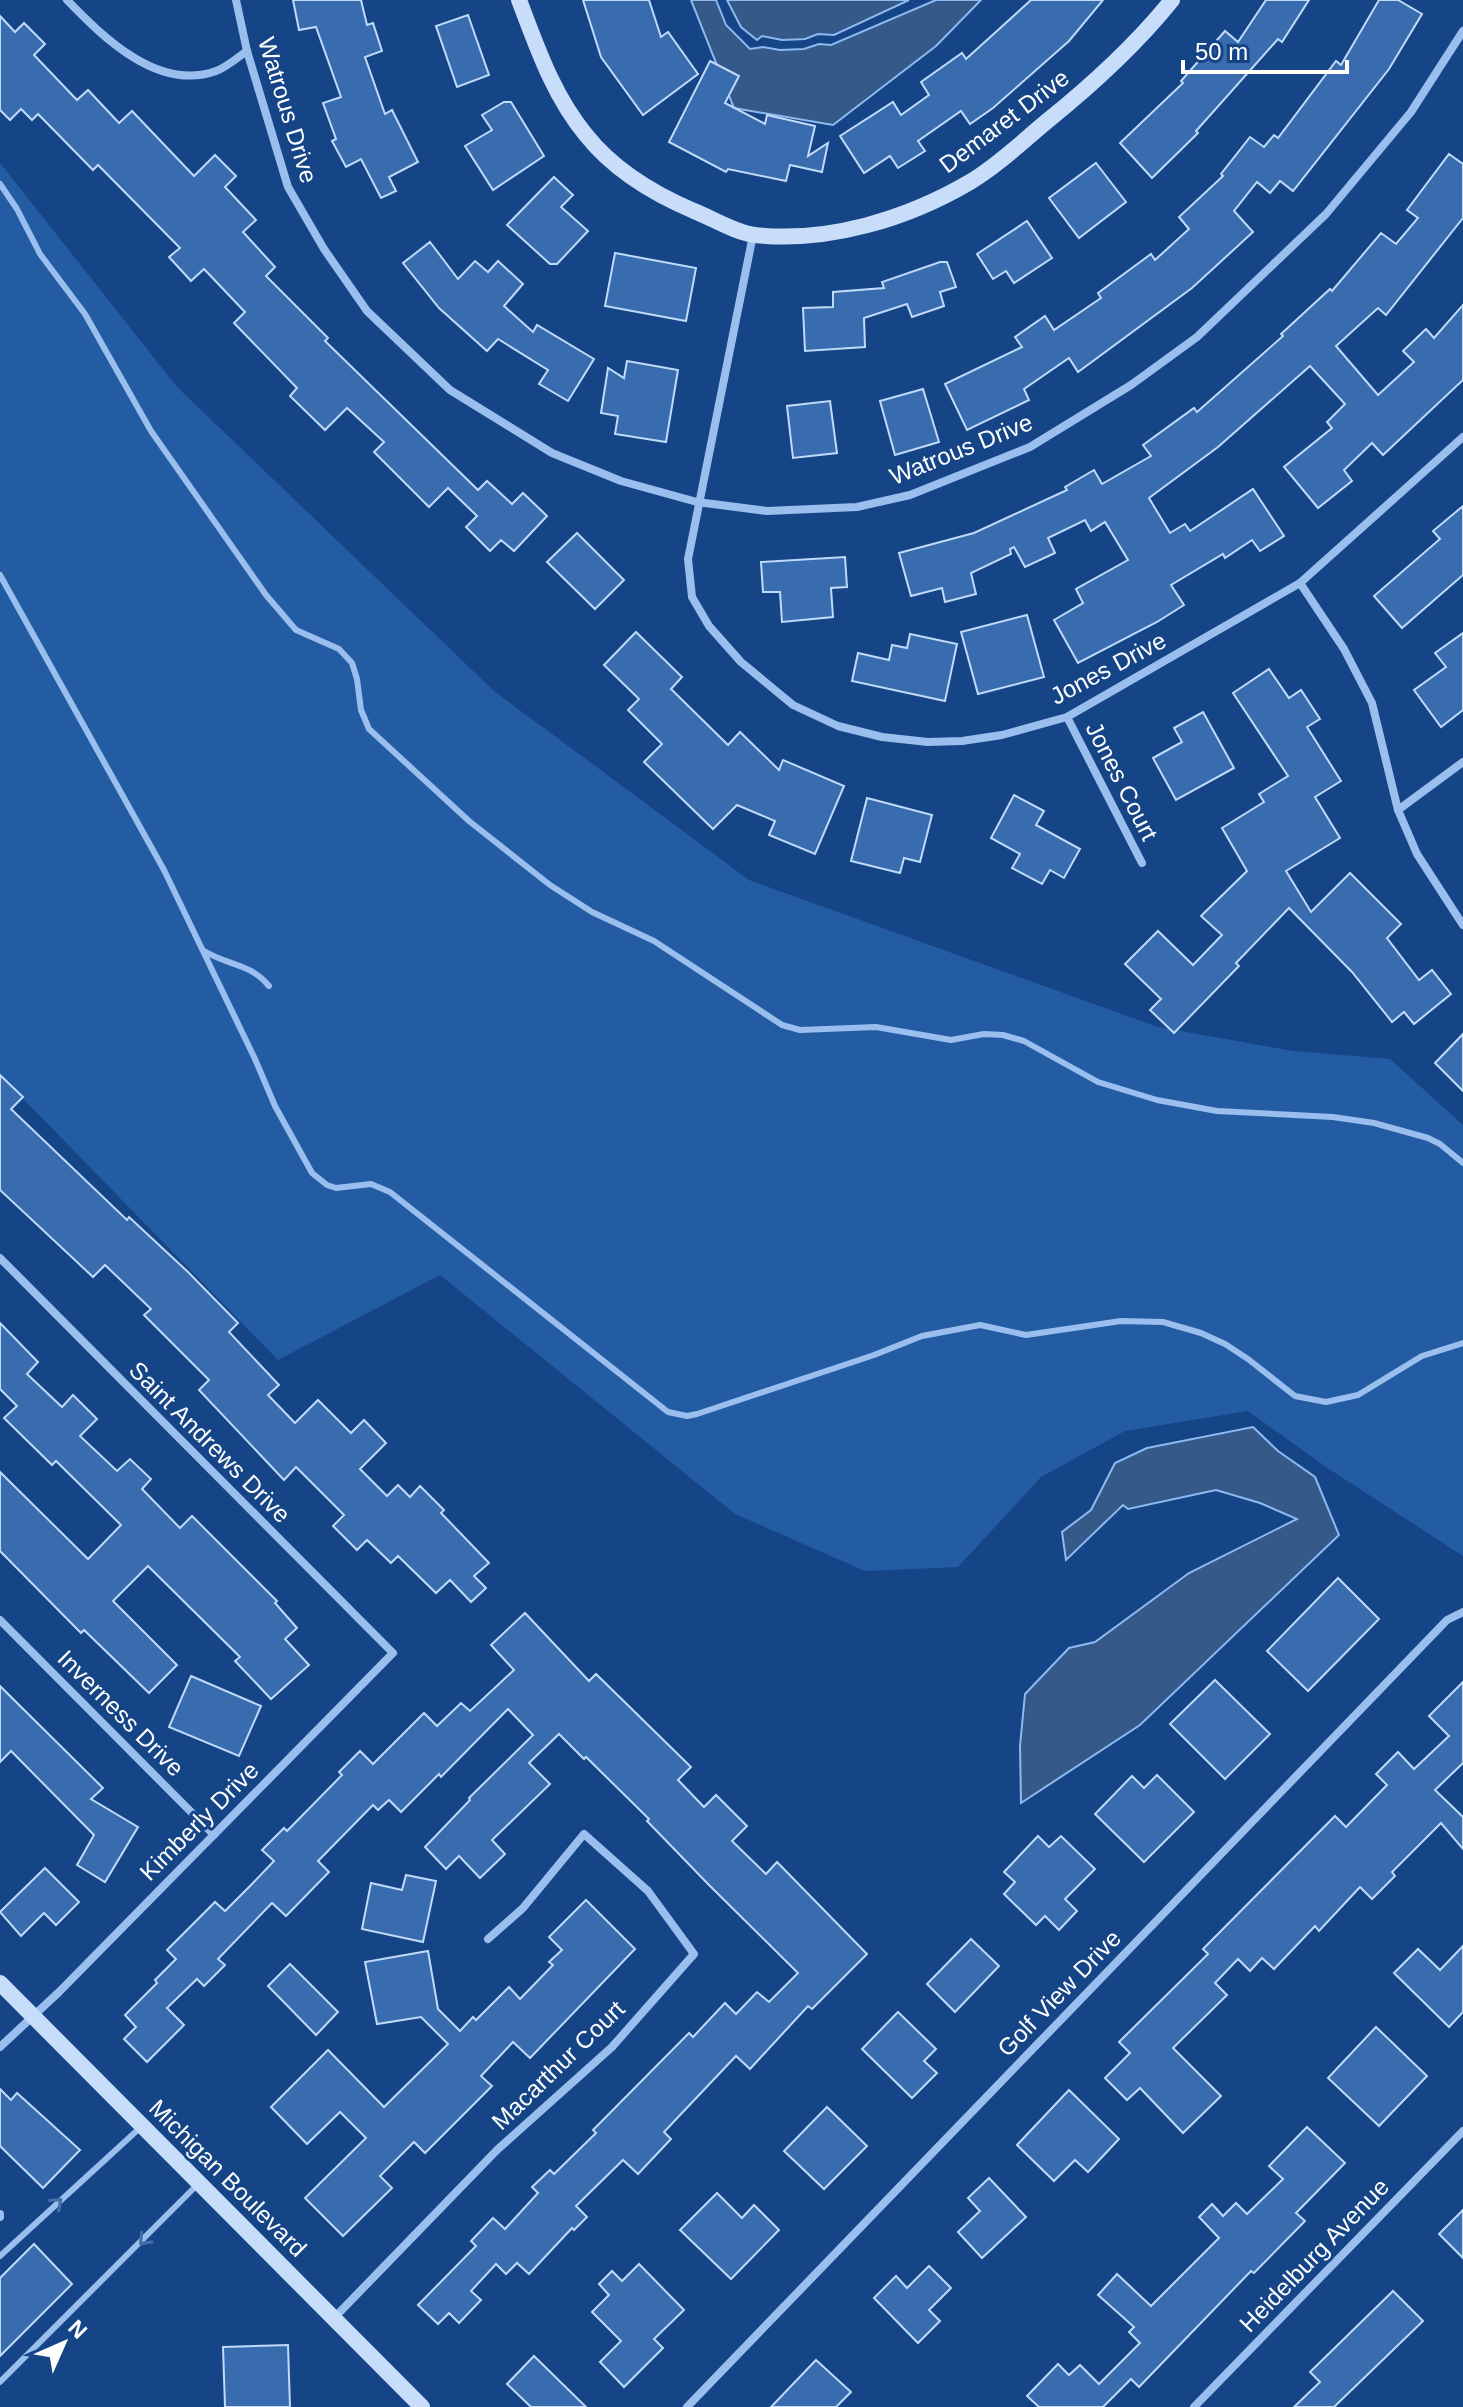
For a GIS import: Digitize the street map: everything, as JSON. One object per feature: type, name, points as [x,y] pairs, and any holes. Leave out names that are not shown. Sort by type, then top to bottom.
[{"type":"street","points":[[67,0],[128,55],[160,70],[187,75],[216,71],[247,51]]},
{"type":"street","name":"Watrous Drive","points":[[236,0],[247,51],[288,187],[324,249],[367,311],[450,390],[539,445],[621,481],[697,502],[767,511],[857,507],[910,495],[1030,447],[1088,412],[1197,337],[1326,214],[1411,112],[1463,31]]},
{"type":"street","name":"Demaret Drive","points":[[519,0],[549,78],[586,136],[624,172],[672,201],[753,235],[809,236],[856,228],[911,210],[972,181],[1107,71],[1172,0]]},
{"type":"street","name":"Jones Drive","points":[[753,235],[697,502],[688,559],[692,597],[709,626],[741,662],[793,705],[838,726],[882,737],[928,742],[962,741],[1002,735],[1067,717],[1300,583],[1463,437]]},
{"type":"street","points":[[1300,583],[1344,649],[1372,703],[1398,810],[1417,854],[1463,925]]},
{"type":"street","name":"Jones Court","points":[[1067,717],[1142,863]]},
{"type":"street","points":[[1398,810],[1463,762]]},
{"type":"street","name":"Saint Andrews Drive","points":[[0,1258],[393,1653]]},
{"type":"street","name":"Golf View Drive","points":[[687,2407],[1447,1620],[1463,1612]]},
{"type":"street","name":"Inverness Drive","points":[[0,1620],[214,1835]]},
{"type":"street","name":"Kimberly Drive","points":[[0,2047],[393,1653]]},
{"type":"street","name":"Macarthur Court","points":[[334,2318],[497,2150],[612,2047],[694,1954],[648,1891],[584,1834],[523,1908],[488,1939]]},
{"type":"street","name":"Michigan Boulevard","points":[[0,1983],[422,2407]]},
{"type":"street","name":"Heidelburg Avenue","points":[[1194,2407],[1463,2131]]},
{"type":"lane","points":[[0,184],[10,195],[40,254],[85,314],[151,431],[266,595],[296,630],[339,649],[352,663],[361,710],[369,729],[469,821],[564,895],[654,941],[762,1013],[791,1028],[876,1027],[951,1040],[984,1034],[1003,1035],[1024,1041],[1098,1082],[1143,1096],[1202,1109],[1333,1117],[1374,1123],[1428,1138],[1463,1163]]},
{"type":"lane","points":[[0,575],[120,787],[204,951],[275,1106],[312,1173],[336,1188],[371,1184],[390,1192],[657,1405],[678,1415],[709,1411],[922,1336],[980,1325],[1026,1335],[1121,1321],[1163,1322],[1225,1344],[1295,1396],[1326,1402],[1358,1395],[1422,1356],[1463,1343]]},
{"type":"lane","points":[[204,951],[258,973],[269,986]]},
{"type":"lane","points":[[0,2256],[142,2126]]},
{"type":"lane","points":[[0,2382],[198,2184]]},
{"type":"shaded area","points":[[691,0],[716,0],[726,25],[750,49],[763,47],[780,50],[831,45],[936,0],[981,0],[936,46],[833,125],[734,108]]},
{"type":"shaded area","points":[[727,0],[909,0],[834,35],[818,34],[805,39],[782,40],[762,36],[757,40],[741,27]]},
{"type":"shaded area","points":[[0,163],[177,387],[494,691],[749,880],[1158,1027],[1293,1051],[1390,1059],[1463,1125],[1463,1556],[1329,1469],[1248,1411],[1125,1431],[1041,1477],[958,1567],[865,1571],[735,1514],[440,1275],[278,1360],[0,1075]]},
{"type":"shaded area","points":[[1253,1427],[1278,1451],[1315,1477],[1339,1535],[1140,1725],[1021,1803],[1020,1746],[1025,1694],[1069,1648],[1095,1642],[1189,1573],[1297,1519],[1260,1503],[1216,1490],[1128,1509],[1123,1505],[1066,1560],[1062,1532],[1091,1510],[1115,1463],[1147,1448]]},
{"type":"building","points":[[293,0],[361,0],[367,25],[373,23],[382,51],[365,57],[385,114],[392,110],[418,162],[389,177],[396,191],[381,198],[361,159],[346,167],[332,141],[336,139],[323,103],[341,97],[316,27],[299,30]]},
{"type":"building","points":[[583,0],[649,0],[661,37],[668,32],[698,74],[643,115],[601,57]]},
{"type":"building","points":[[1031,0],[1103,0],[1069,41],[993,108],[970,124],[961,111],[918,141],[925,151],[898,168],[890,156],[864,173],[840,136],[893,102],[901,115],[929,95],[921,82],[962,53],[966,59]]},
{"type":"building","points":[[1266,0],[1309,0],[1282,42],[1278,39],[1196,131],[1198,133],[1152,178],[1120,143],[1183,83],[1181,81],[1225,31],[1238,42]]},
{"type":"building","points":[[1379,0],[1398,0],[1422,14],[1389,69],[1293,191],[1280,181],[1270,193],[1257,182],[1234,211],[1253,232],[1192,288],[1078,372],[1069,358],[1024,389],[1029,400],[967,430],[945,384],[1022,347],[1015,337],[1045,316],[1054,330],[1101,298],[1098,293],[1151,254],[1155,260],[1189,229],[1179,217],[1223,176],[1221,174],[1250,137],[1264,147],[1274,135],[1278,138],[1336,61],[1341,65]]},
{"type":"building","points":[[468,15],[489,75],[457,87],[436,26]]},
{"type":"building","points":[[0,16],[15,32],[24,23],[45,44],[34,55],[77,100],[88,90],[119,123],[132,111],[194,176],[215,155],[236,176],[225,187],[256,220],[243,232],[275,267],[266,276],[328,338],[325,341],[478,490],[487,481],[512,504],[523,493],[547,516],[514,551],[501,540],[490,551],[466,527],[477,516],[448,488],[429,507],[374,452],[384,442],[347,408],[325,430],[290,396],[297,388],[234,323],[245,312],[204,269],[191,281],[169,257],[180,248],[98,165],[93,170],[38,114],[32,120],[21,109],[10,120],[0,110]]},
{"type":"building","points":[[710,61],[739,76],[725,103],[765,124],[767,115],[815,126],[808,156],[828,143],[822,172],[790,165],[786,181],[728,169],[726,172],[669,142]]},
{"type":"building","points":[[504,102],[511,102],[544,156],[493,190],[465,146],[492,130],[482,115]]},
{"type":"building","points":[[1449,154],[1463,164],[1463,218],[1386,315],[1378,308],[1336,346],[1378,395],[1414,362],[1403,351],[1426,329],[1434,338],[1463,305],[1463,380],[1383,455],[1372,443],[1344,470],[1352,481],[1318,508],[1284,467],[1332,428],[1327,422],[1345,404],[1310,366],[1218,447],[1149,498],[1170,533],[1185,524],[1190,531],[1253,489],[1284,536],[1260,551],[1252,540],[1225,558],[1223,554],[1171,585],[1184,605],[1157,622],[1078,663],[1054,620],[1083,603],[1076,589],[1128,560],[1105,522],[1091,531],[1085,520],[1048,538],[1055,553],[1025,567],[1014,547],[1010,549],[1011,554],[971,573],[976,594],[945,602],[942,588],[911,596],[899,553],[974,533],[1067,490],[1065,487],[1094,470],[1102,484],[1151,456],[1143,445],[1194,408],[1197,412],[1283,336],[1281,334],[1330,289],[1332,291],[1381,233],[1396,244],[1418,218],[1407,210]]},
{"type":"building","points":[[1096,163],[1126,202],[1079,238],[1049,198]]},
{"type":"building","points":[[554,177],[573,195],[561,207],[588,231],[557,264],[550,264],[507,225]]},
{"type":"building","points":[[1027,221],[1052,258],[1014,283],[1006,271],[993,279],[977,254]]},
{"type":"building","points":[[430,242],[458,279],[475,261],[488,272],[498,261],[523,284],[504,306],[533,332],[537,325],[594,359],[568,401],[539,384],[548,370],[498,339],[487,351],[439,308],[403,263]]},
{"type":"building","points":[[615,253],[696,268],[686,321],[605,306]]},
{"type":"building","points":[[947,262],[956,287],[940,292],[944,306],[912,317],[907,304],[864,318],[865,347],[805,351],[803,308],[833,307],[833,292],[884,288],[882,282]]},
{"type":"building","points":[[627,361],[678,370],[666,442],[615,434],[618,416],[601,413],[608,368],[624,378]]},
{"type":"building","points":[[923,389],[939,442],[895,455],[880,401]]},
{"type":"building","points":[[830,401],[837,453],[793,458],[787,406]]},
{"type":"building","points":[[1463,506],[1463,575],[1402,628],[1374,596],[1440,539],[1433,531]]},
{"type":"building","points":[[577,533],[624,580],[595,609],[547,562]]},
{"type":"building","points":[[845,557],[847,587],[831,588],[833,617],[782,622],[780,592],[763,592],[761,562]]},
{"type":"building","points":[[1027,615],[1044,677],[978,694],[961,632]]},
{"type":"building","points":[[636,632],[682,677],[671,689],[728,745],[740,732],[779,770],[783,760],[844,786],[815,854],[769,835],[775,821],[737,805],[713,829],[644,762],[662,744],[628,710],[639,699],[604,665]]},
{"type":"building","points":[[1463,633],[1463,710],[1441,727],[1414,690],[1446,667],[1435,653]]},
{"type":"building","points":[[910,634],[957,644],[945,701],[852,681],[858,653],[889,660],[892,645],[907,648]]},
{"type":"building","points":[[1269,669],[1289,698],[1301,690],[1320,719],[1307,727],[1341,781],[1315,797],[1340,838],[1286,871],[1311,912],[1350,873],[1401,924],[1387,938],[1419,980],[1432,970],[1451,994],[1414,1024],[1404,1012],[1392,1022],[1352,972],[1289,908],[1236,963],[1239,966],[1174,1033],[1150,1010],[1161,999],[1125,964],[1158,931],[1193,965],[1222,935],[1201,916],[1247,871],[1222,828],[1264,802],[1259,794],[1288,776],[1233,693]]},
{"type":"building","points":[[1203,712],[1234,768],[1176,800],[1153,758],[1182,742],[1174,728]]},
{"type":"building","points":[[1014,795],[1044,811],[1036,825],[1080,849],[1064,878],[1050,870],[1042,884],[1012,868],[1020,854],[991,838]]},
{"type":"building","points":[[867,798],[932,815],[920,862],[904,858],[900,873],[851,861]]},
{"type":"building","points":[[1463,1034],[1463,1091],[1435,1063]]},
{"type":"building","points":[[0,1075],[23,1097],[11,1109],[127,1220],[129,1217],[188,1272],[238,1323],[229,1332],[279,1385],[268,1395],[295,1423],[318,1400],[351,1433],[364,1420],[386,1443],[360,1469],[387,1496],[398,1485],[410,1497],[420,1486],[489,1563],[474,1576],[486,1588],[471,1602],[450,1580],[436,1593],[398,1556],[391,1563],[367,1540],[357,1550],[333,1526],[344,1515],[296,1467],[284,1480],[199,1390],[209,1380],[144,1315],[151,1309],[105,1265],[93,1277],[0,1190]]},
{"type":"building","points":[[0,1323],[38,1362],[27,1374],[62,1407],[73,1395],[97,1419],[80,1436],[117,1471],[130,1459],[151,1479],[142,1489],[180,1528],[192,1516],[277,1601],[275,1603],[297,1628],[285,1639],[309,1665],[271,1699],[235,1661],[240,1657],[148,1566],[113,1601],[177,1665],[149,1693],[84,1630],[81,1633],[0,1551],[0,1472],[88,1559],[121,1525],[56,1461],[52,1465],[4,1418],[17,1406],[0,1389]]},
{"type":"building","points":[[1338,1578],[1379,1619],[1308,1691],[1267,1651]]},
{"type":"building","points":[[525,1613],[589,1681],[596,1674],[691,1767],[678,1780],[704,1807],[716,1795],[747,1826],[732,1841],[766,1874],[777,1862],[867,1954],[812,2009],[808,2006],[750,2069],[736,2056],[664,2132],[671,2139],[638,2174],[623,2160],[576,2206],[587,2217],[574,2230],[572,2228],[529,2274],[517,2263],[506,2274],[496,2264],[471,2291],[481,2300],[459,2323],[449,2313],[438,2324],[418,2305],[476,2246],[471,2241],[493,2218],[505,2229],[538,2193],[532,2187],[550,2170],[554,2174],[689,2033],[693,2037],[725,2003],[736,2014],[757,1992],[769,2002],[798,1973],[647,1821],[649,1819],[559,1734],[529,1763],[550,1784],[492,1840],[505,1854],[480,1878],[459,1856],[446,1869],[425,1847],[533,1735],[508,1709],[441,1777],[439,1774],[401,1812],[389,1800],[378,1810],[373,1805],[318,1861],[329,1872],[286,1916],[272,1903],[218,1959],[225,1965],[204,1986],[197,1979],[167,2008],[184,2025],[147,2062],[124,2039],[136,2027],[125,2015],[176,1959],[167,1950],[215,1902],[225,1911],[252,1884],[274,1861],[262,1850],[284,1828],[287,1831],[342,1775],[339,1772],[360,1751],[373,1764],[424,1713],[437,1726],[461,1703],[470,1711],[514,1670],[491,1645]]},
{"type":"building","points":[[191,1676],[261,1706],[239,1756],[169,1727]]},
{"type":"building","points":[[1215,1680],[1270,1734],[1225,1779],[1170,1724]]},
{"type":"building","points":[[1463,1682],[1463,1763],[1435,1790],[1463,1817],[1463,1849],[1441,1823],[1392,1872],[1395,1876],[1372,1899],[1360,1887],[1319,1931],[1315,1926],[1274,1969],[1262,1958],[1250,1971],[1238,1959],[1215,1983],[1227,1995],[1173,2048],[1221,2096],[1183,2133],[1140,2088],[1127,2100],[1105,2078],[1130,2053],[1119,2042],[1208,1954],[1203,1949],[1335,1816],[1346,1827],[1387,1785],[1376,1774],[1398,1752],[1414,1769],[1449,1736],[1429,1716]]},
{"type":"building","points":[[0,1686],[103,1788],[91,1799],[138,1827],[105,1882],[77,1865],[94,1835],[11,1751],[0,1762]]},
{"type":"building","points":[[1157,1775],[1194,1812],[1144,1862],[1095,1814],[1132,1776],[1144,1788]]},
{"type":"building","points":[[1038,1836],[1049,1847],[1061,1836],[1095,1869],[1065,1899],[1077,1911],[1059,1930],[1045,1916],[1036,1925],[1004,1894],[1015,1882],[1004,1872]]},
{"type":"building","points":[[45,1868],[79,1902],[56,1925],[44,1913],[21,1936],[0,1912]]},
{"type":"building","points":[[406,1875],[436,1881],[423,1942],[362,1929],[371,1883],[402,1890]]},
{"type":"building","points":[[586,1900],[635,1949],[530,2058],[513,2042],[481,2076],[492,2086],[425,2153],[414,2142],[380,2176],[392,2188],[343,2236],[305,2198],[366,2138],[340,2112],[307,2144],[271,2107],[328,2050],[384,2107],[448,2044],[421,2017],[377,2024],[365,1962],[428,1951],[438,2009],[460,2031],[473,2017],[476,2020],[509,1987],[520,1999],[553,1965],[549,1962],[562,1950],[549,1937]]},
{"type":"building","points":[[971,1939],[999,1966],[955,2012],[927,1984]]},
{"type":"building","points":[[1463,1946],[1463,2012],[1449,2027],[1394,1973],[1418,1949],[1440,1970]]},
{"type":"building","points":[[290,1964],[338,2012],[316,2035],[268,1986]]},
{"type":"building","points":[[898,2012],[936,2049],[924,2061],[937,2073],[912,2098],[862,2049]]},
{"type":"building","points":[[1376,2027],[1427,2076],[1379,2126],[1328,2078]]},
{"type":"building","points":[[0,2089],[11,2100],[17,2093],[80,2150],[43,2188],[0,2146]]},
{"type":"building","points":[[1069,2090],[1119,2139],[1088,2172],[1075,2160],[1054,2181],[1017,2145]]},
{"type":"building","points":[[827,2107],[867,2146],[824,2189],[784,2151]]},
{"type":"building","points":[[1307,2127],[1345,2163],[1296,2213],[1305,2221],[1254,2273],[1251,2271],[1139,2387],[1131,2379],[1103,2407],[1039,2407],[1027,2396],[1058,2364],[1069,2375],[1080,2365],[1099,2384],[1140,2343],[1129,2332],[1134,2327],[1098,2295],[1117,2274],[1151,2306],[1219,2238],[1199,2217],[1212,2204],[1223,2216],[1236,2203],[1247,2214],[1283,2179],[1269,2166]]},
{"type":"building","points":[[989,2178],[1026,2217],[982,2258],[958,2232],[980,2211],[968,2198]]},
{"type":"building","points":[[717,2193],[742,2218],[754,2205],[779,2230],[731,2279],[680,2230]]},
{"type":"building","points":[[1463,2210],[1463,2258],[1439,2234]]},
{"type":"building","points":[[34,2244],[72,2284],[0,2356],[0,2278]]},
{"type":"building","points":[[639,2264],[684,2310],[654,2339],[663,2348],[624,2387],[600,2362],[621,2341],[592,2312],[609,2295],[599,2284],[612,2271],[622,2281]]},
{"type":"building","points":[[929,2266],[951,2288],[929,2310],[940,2321],[918,2343],[874,2298],[896,2276],[907,2288]]},
{"type":"building","points":[[1393,2291],[1423,2321],[1334,2407],[1294,2407],[1320,2382],[1310,2372]]},
{"type":"building","points":[[288,2345],[290,2407],[225,2407],[223,2347]]},
{"type":"building","points":[[534,2356],[586,2407],[531,2407],[507,2384]]},
{"type":"building","points":[[816,2360],[851,2392],[836,2407],[771,2407]]}]
